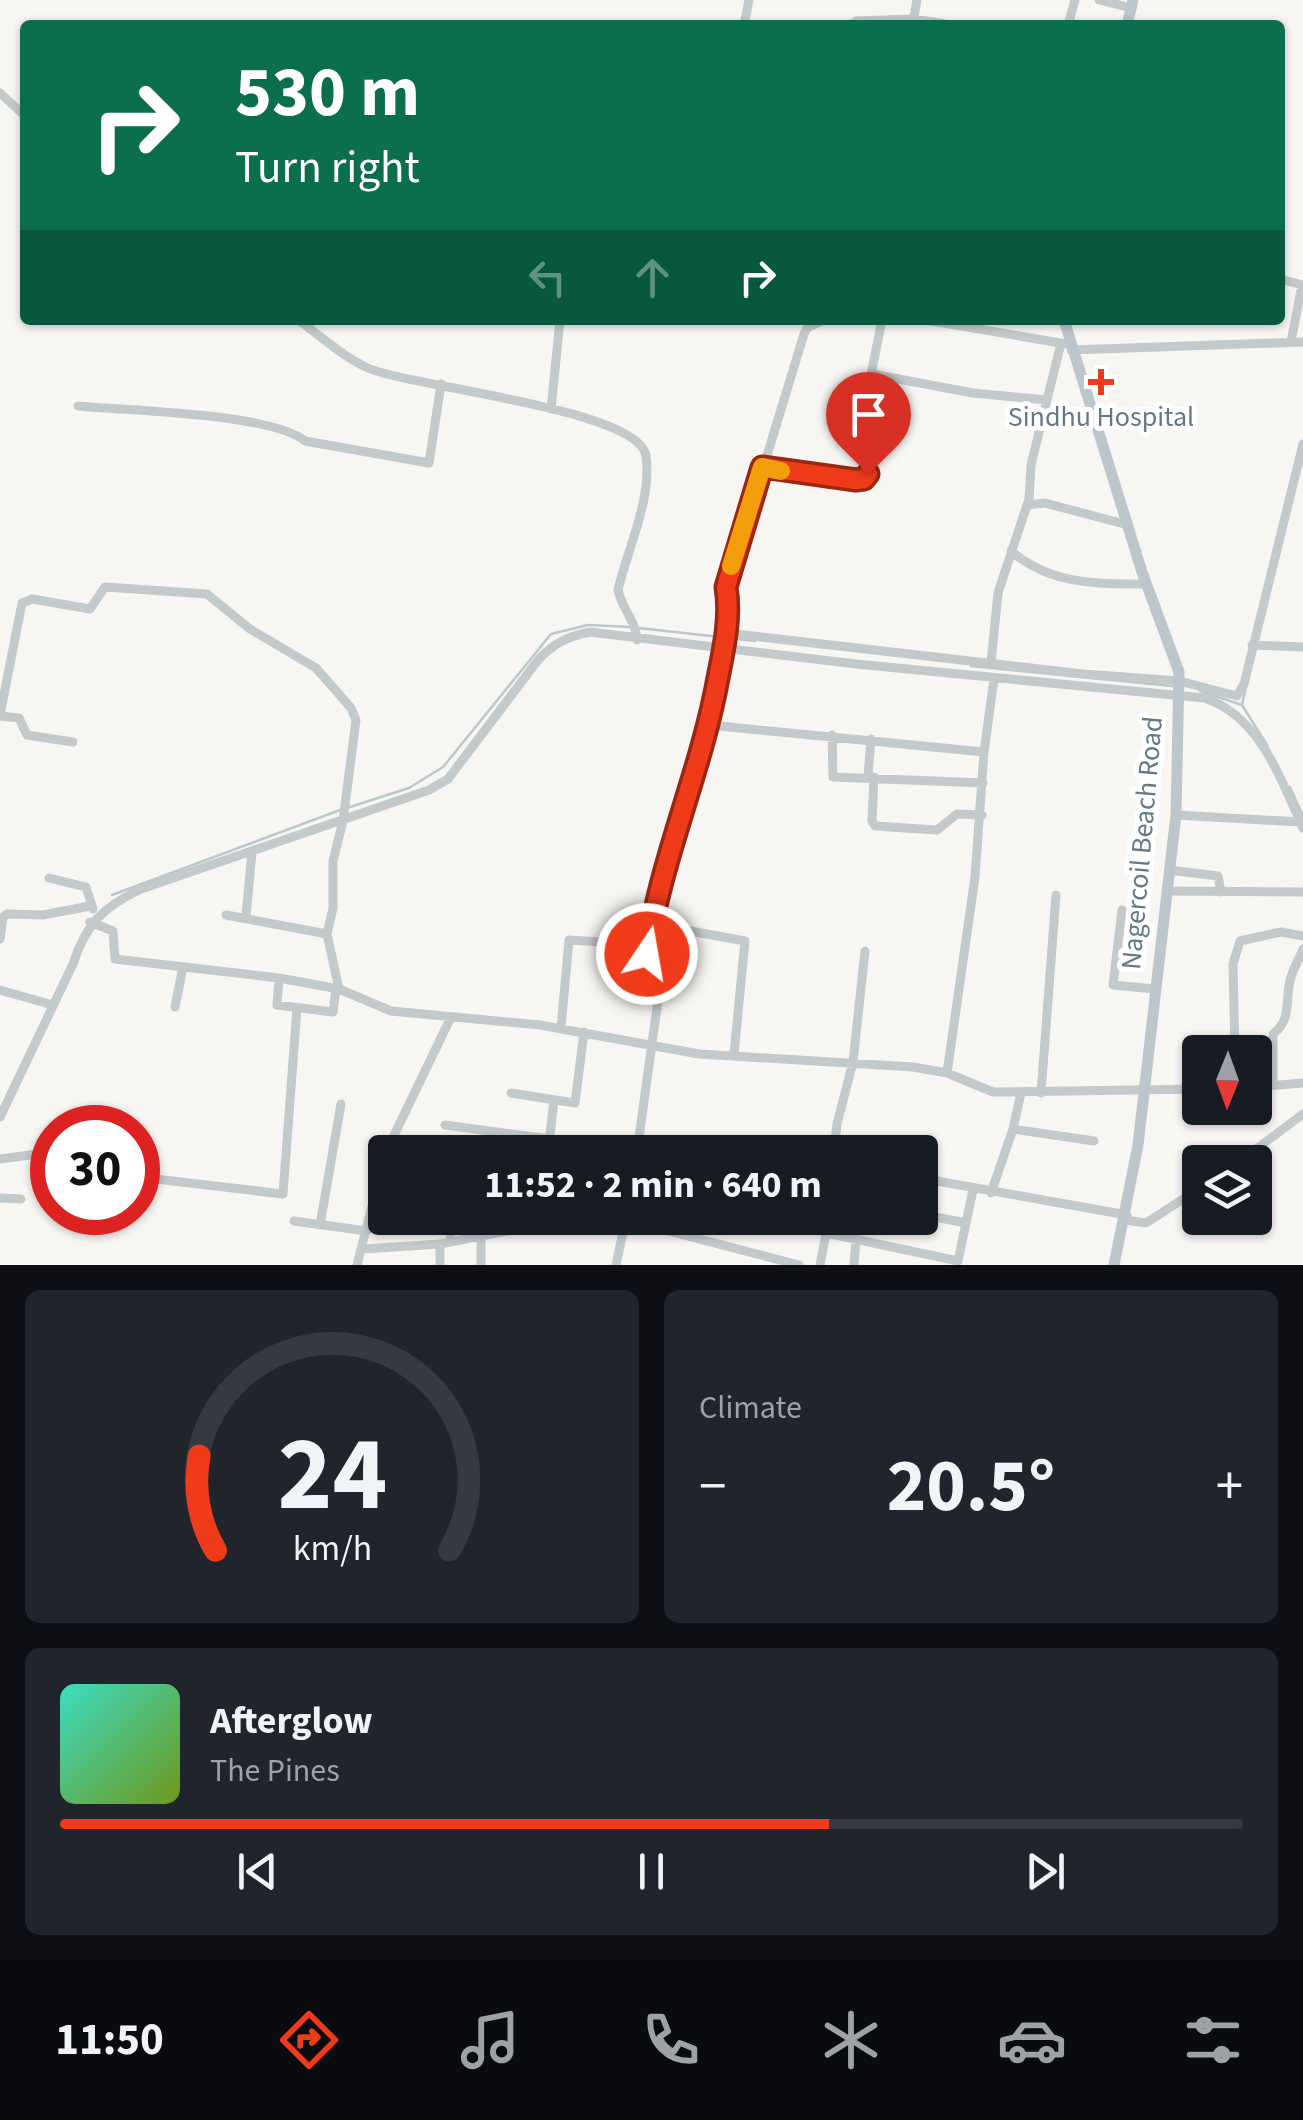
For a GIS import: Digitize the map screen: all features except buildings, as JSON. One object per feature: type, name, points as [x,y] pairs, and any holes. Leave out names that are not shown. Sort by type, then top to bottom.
[{"type":"main road","name":"Nagercoil Beach Road","points":[[1065,325],[1067,346],[1180,688],[1176,816],[1145,1090],[1126,1218],[1114,1265]]},
{"type":"street","points":[[1099,0],[1132,4]]},
{"type":"street","points":[[0,93],[20,111]]},
{"type":"street","points":[[1285,280],[1302,285],[1291,342]]},
{"type":"street","points":[[305,325],[368,368],[551,408],[620,430],[642,444],[646,454],[644,498],[618,590],[636,633]]},
{"type":"street","points":[[551,408],[559,325]]},
{"type":"street","points":[[640,1135],[662,969],[646,963],[652,924],[709,725],[730,606],[726,587],[804,334],[813,325]]},
{"type":"street","points":[[762,467],[856,480],[866,477],[874,441],[862,435],[860,429],[881,325]]},
{"type":"street","points":[[955,325],[1067,346],[1303,342]]},
{"type":"street","points":[[1001,333],[1002,325]]},
{"type":"street","points":[[991,663],[998,593],[1028,505],[1030,464],[1067,346]]},
{"type":"street","points":[[872,374],[973,393],[1047,400]]},
{"type":"street","points":[[78,406],[263,424],[294,432],[306,441],[430,464],[441,384]]},
{"type":"street","points":[[0,1117],[93,915],[141,889],[252,852],[344,813],[448,779],[538,660],[562,640],[590,632],[725,640],[991,663],[1240,695],[1303,444]]},
{"type":"street","points":[[1028,505],[1045,504],[1128,525]]},
{"type":"street","points":[[1011,552],[1036,570],[1063,578],[1098,584],[1147,584]]},
{"type":"street","points":[[73,742],[27,735],[19,718],[0,716],[6,654],[22,604],[28,599],[90,609],[105,587],[204,593],[250,629],[316,668],[353,711],[354,738],[333,860],[333,908],[327,934],[337,988],[332,1012],[274,1004],[278,978]]},
{"type":"street","points":[[725,640],[994,678],[1180,688],[1239,714],[1261,742],[1302,825]]},
{"type":"street","points":[[1255,645],[1303,647]]},
{"type":"street","points":[[947,1073],[982,815],[984,752],[994,678]]},
{"type":"street","points":[[709,725],[984,752]]},
{"type":"street","points":[[832,735],[832,776],[983,783]]},
{"type":"street","points":[[870,739],[875,826],[938,830],[957,814],[982,815]]},
{"type":"street","points":[[1176,816],[1302,825]]},
{"type":"street","points":[[246,916],[252,852]]},
{"type":"street","points":[[1169,870],[1218,876],[1221,892]]},
{"type":"street","points":[[48,878],[83,885],[93,915],[113,930],[115,960],[278,978],[337,988],[391,1011],[561,1028],[653,1047],[947,1073],[993,1092],[1182,1089]]},
{"type":"street","points":[[1166,892],[1303,892]]},
{"type":"street","points":[[1041,1093],[1056,895]]},
{"type":"street","points":[[1122,910],[1113,985],[1154,989]]},
{"type":"street","points":[[0,939],[3,917],[7,914],[93,915]]},
{"type":"street","points":[[226,915],[327,934]]},
{"type":"street","points":[[652,924],[745,941],[734,1054]]},
{"type":"street","points":[[1235,1035],[1234,964],[1240,942],[1281,932],[1303,936]]},
{"type":"street","points":[[561,1028],[569,940],[648,945]]},
{"type":"street","points":[[1303,950],[1290,978],[1289,1007],[1282,1026],[1273,1034],[1273,1085],[1303,1083]]},
{"type":"street","points":[[836,1135],[853,1062],[865,951]]},
{"type":"street","points":[[175,1007],[183,967]]},
{"type":"street","points":[[0,990],[53,1005]]},
{"type":"street","points":[[160,1180],[282,1194],[297,1008]]},
{"type":"street","points":[[395,1135],[451,1018]]},
{"type":"street","points":[[510,1093],[576,1103],[584,1032]]},
{"type":"street","points":[[990,1193],[1013,1129],[1021,1093]]},
{"type":"street","points":[[550,1135],[554,1100]]},
{"type":"street","points":[[320,1225],[341,1104]]},
{"type":"street","points":[[1262,1145],[1303,1114]]},
{"type":"street","points":[[445,1125],[515,1135]]},
{"type":"street","points":[[1013,1129],[1094,1142]]},
{"type":"street","points":[[0,1159],[30,1155]]},
{"type":"street","points":[[938,1182],[1146,1223],[1182,1200]]},
{"type":"street","points":[[836,1235],[904,1247],[955,1262],[960,1260],[974,1190]]},
{"type":"street","points":[[0,1198],[21,1199]]},
{"type":"street","points":[[938,1218],[966,1223]]},
{"type":"street","points":[[294,1221],[367,1231]]},
{"type":"street","points":[[356,1265],[368,1227]]},
{"type":"street","points":[[440,1265],[448,1235]]},
{"type":"street","points":[[364,1249],[445,1243],[481,1235],[482,1265]]},
{"type":"street","points":[[616,1265],[622,1235]]},
{"type":"street","points":[[685,1235],[799,1265]]},
{"type":"street","points":[[820,1265],[826,1235]]},
{"type":"street","points":[[854,1265],[856,1239]]},
{"type":"waterway","points":[[347,808],[409,788],[443,767],[551,634],[588,625],[631,627]]},
{"type":"waterway","points":[[639,628],[720,637]]},
{"type":"waterway","points":[[728,638],[755,641]]},
{"type":"waterway","points":[[971,666],[1172,686]]},
{"type":"waterway","points":[[1242,705],[1246,687]]},
{"type":"waterway","points":[[1200,691],[1242,705],[1267,745]]},
{"type":"waterway","points":[[1290,787],[1303,816]]},
{"type":"waterway","points":[[112,895],[340,810]]},
{"type":"slow traffic","points":[[731,566],[762,467],[781,471]]},
{"type":"place","name":"Sindhu Hospital","points":[[1101,382]]},
{"type":"route","points":[[647,954],[668,857],[702,755],[730,606],[726,587],[762,467],[856,480],[868,474]]}]
